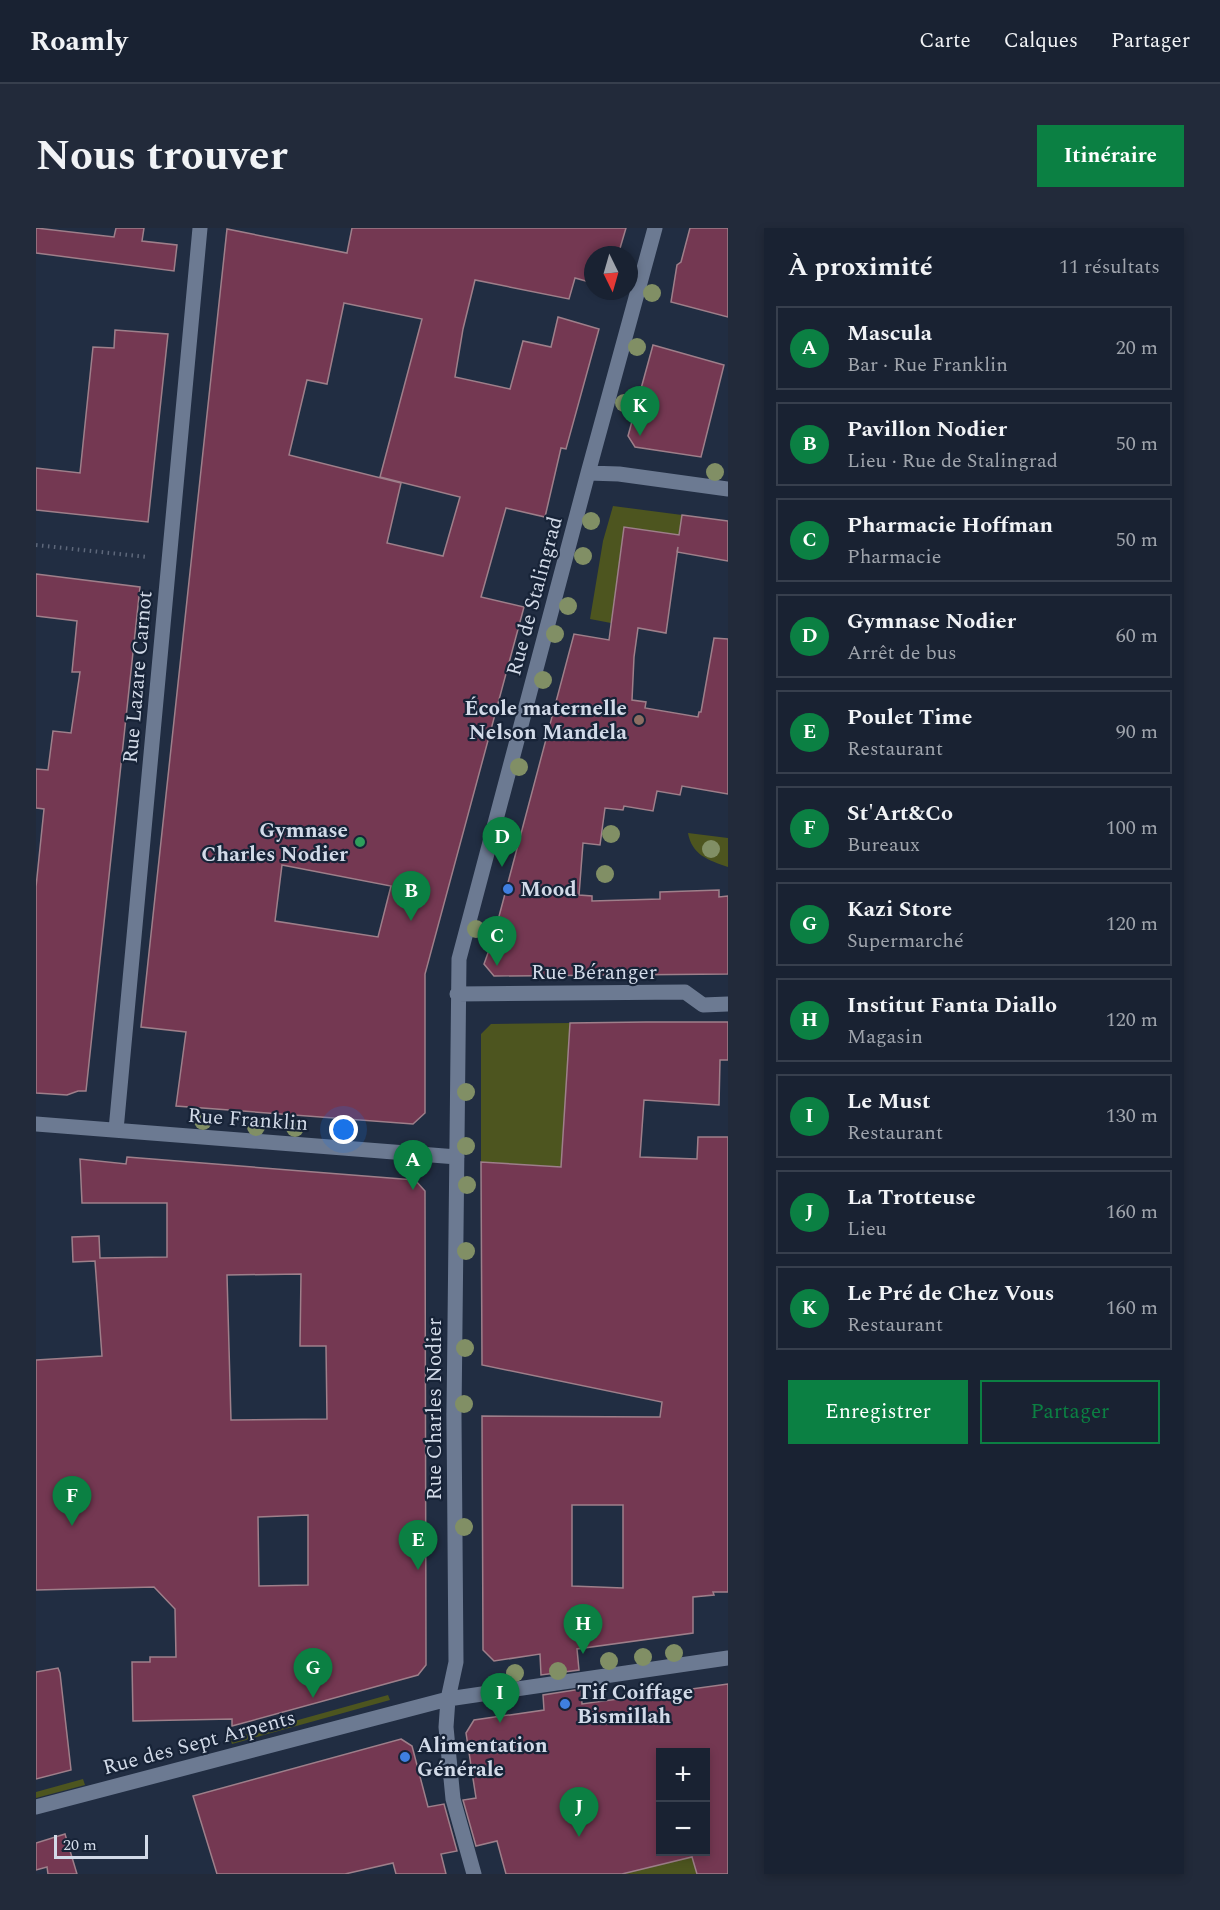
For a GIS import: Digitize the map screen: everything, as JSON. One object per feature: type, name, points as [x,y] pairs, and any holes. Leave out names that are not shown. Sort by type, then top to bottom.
[{"type":"street","name":"Rue Lazare Carnot","points":[[116,1130],[200,228]]},
{"type":"street","name":"Rue de Stalingrad","points":[[457,1157],[459,959],[588,473],[656,228]]},
{"type":"street","points":[[588,473],[619,474],[728,489]]},
{"type":"street","name":"Rue Béranger","points":[[457,994],[685,992],[703,1005],[728,1004]]},
{"type":"street","name":"Rue Franklin","points":[[36,1124],[457,1157]]},
{"type":"street","name":"Rue Charles Nodier","points":[[457,1157],[454,1415],[456,1662],[448,1699],[446,1727],[453,1798],[474,1874]]},
{"type":"street","name":"Rue des Sept Arpents","points":[[36,1807],[448,1699],[728,1658]]},
{"type":"path","points":[[36,545],[169,559]]},
{"type":"green space","points":[[613,506],[682,515],[679,535],[624,527],[611,623],[590,619],[603,541]]},
{"type":"green space","points":[[688,833],[728,838],[728,867],[697,852]]},
{"type":"green space","points":[[570,1023],[561,1167],[481,1162],[481,1034],[491,1024]]},
{"type":"green space","points":[[388,1695],[390,1700],[232,1744],[230,1739]]},
{"type":"green space","points":[[83,1779],[85,1785],[36,1798],[36,1792]]},
{"type":"green space","points":[[692,1857],[697,1874],[622,1874]]},
{"type":"building","points":[[36,228],[114,237],[116,228],[144,228],[142,241],[177,245],[174,271],[36,253]]},
{"type":"building","points":[[352,228],[626,228],[621,246],[584,246],[584,280],[575,278],[569,299],[475,280],[463,329],[455,377],[510,389],[523,341],[551,347],[558,317],[599,329],[566,449],[561,448],[545,517],[506,508],[481,597],[524,607],[425,974],[425,1113],[413,1124],[176,1106],[186,1032],[141,1027],[227,229],[347,253]],"holes":[[[344,303],[422,319],[380,477],[460,497],[443,556],[387,543],[401,483],[289,455],[307,380],[327,384]],[[282,865],[391,886],[378,937],[275,921]]]},
{"type":"building","points":[[690,228],[728,228],[728,317],[671,302],[677,265],[681,262]]},
{"type":"building","points":[[115,330],[168,334],[148,522],[36,510],[36,468],[80,473],[93,347],[114,348]]},
{"type":"building","points":[[653,345],[724,365],[701,457],[635,447],[628,436]]},
{"type":"building","points":[[682,515],[728,521],[728,561],[677,552],[666,633],[638,628],[632,700],[646,702],[645,708],[698,717],[701,712],[714,638],[728,639],[728,794],[682,786],[680,795],[657,791],[653,811],[624,806],[623,810],[605,808],[600,845],[583,843],[579,895],[592,896],[592,901],[660,899],[660,892],[719,890],[719,897],[728,896],[728,974],[494,976],[484,964],[493,939],[574,634],[609,640],[624,527],[679,535]]},
{"type":"building","points":[[36,574],[140,587],[86,1091],[67,1095],[36,1093],[36,887],[44,809],[36,808],[36,769],[48,770],[53,731],[71,733],[80,672],[72,672],[77,621],[36,616]]},
{"type":"building","points":[[728,1022],[728,1060],[720,1060],[719,1105],[644,1100],[640,1157],[697,1159],[698,1137],[728,1137],[728,1592],[713,1592],[714,1595],[693,1597],[693,1633],[577,1649],[579,1670],[541,1675],[540,1654],[494,1661],[483,1650],[482,1416],[660,1417],[662,1402],[482,1365],[481,1162],[561,1167],[570,1023]],"holes":[[[572,1505],[623,1505],[623,1588],[572,1586]]]},
{"type":"building","points":[[127,1157],[415,1180],[425,1191],[426,1665],[418,1675],[232,1726],[232,1719],[133,1721],[132,1662],[150,1662],[150,1657],[176,1657],[175,1609],[154,1587],[36,1590],[36,1360],[102,1356],[95,1261],[73,1262],[72,1237],[99,1236],[100,1258],[167,1257],[167,1203],[82,1203],[80,1159],[126,1164]],"holes":[[[301,1274],[300,1346],[326,1346],[327,1419],[231,1420],[227,1275]],[[308,1515],[308,1585],[259,1586],[258,1517]]]},
{"type":"building","points":[[58,1668],[71,1770],[36,1779],[36,1672]]},
{"type":"building","points":[[728,1684],[728,1874],[697,1874],[692,1857],[622,1874],[506,1874],[497,1841],[476,1846],[463,1800],[476,1798],[466,1733],[474,1720],[544,1710],[543,1695],[581,1689],[582,1704]]},
{"type":"building","points":[[401,1739],[412,1746],[428,1807],[444,1804],[457,1851],[441,1854],[446,1874],[396,1874],[393,1863],[345,1874],[217,1874],[193,1796]]},
{"type":"building","points":[[65,1834],[77,1874],[48,1874],[47,1867],[36,1870],[36,1843]]},
{"type":"place","name":"Le Pré de Chez Vous","points":[[640,436]]},
{"type":"place","name":"École maternelle Nelson Mandela","points":[[639,720]]},
{"type":"place","name":"Gymnase Charles Nodier","points":[[360,842]]},
{"type":"place","name":"Gymnase Nodier","points":[[502,867]]},
{"type":"place","name":"Mood","points":[[508,889]]},
{"type":"place","name":"Pavillon Nodier","points":[[411,921]]},
{"type":"place","name":"Pharmacie Hoffman","points":[[497,966]]},
{"type":"place","name":"Mascula","points":[[413,1190]]},
{"type":"place","name":"St'Art&Co","points":[[72,1526]]},
{"type":"place","name":"Poulet Time","points":[[418,1570]]},
{"type":"place","name":"Institut Fanta Diallo","points":[[583,1654]]},
{"type":"place","name":"Kazi Store","points":[[313,1698]]},
{"type":"place","name":"Tif Coiffage Bismillah","points":[[565,1704]]},
{"type":"place","name":"Le Must","points":[[500,1723]]},
{"type":"place","name":"Alimentation Générale","points":[[405,1757]]},
{"type":"place","name":"La Trotteuse","points":[[579,1837]]}]
